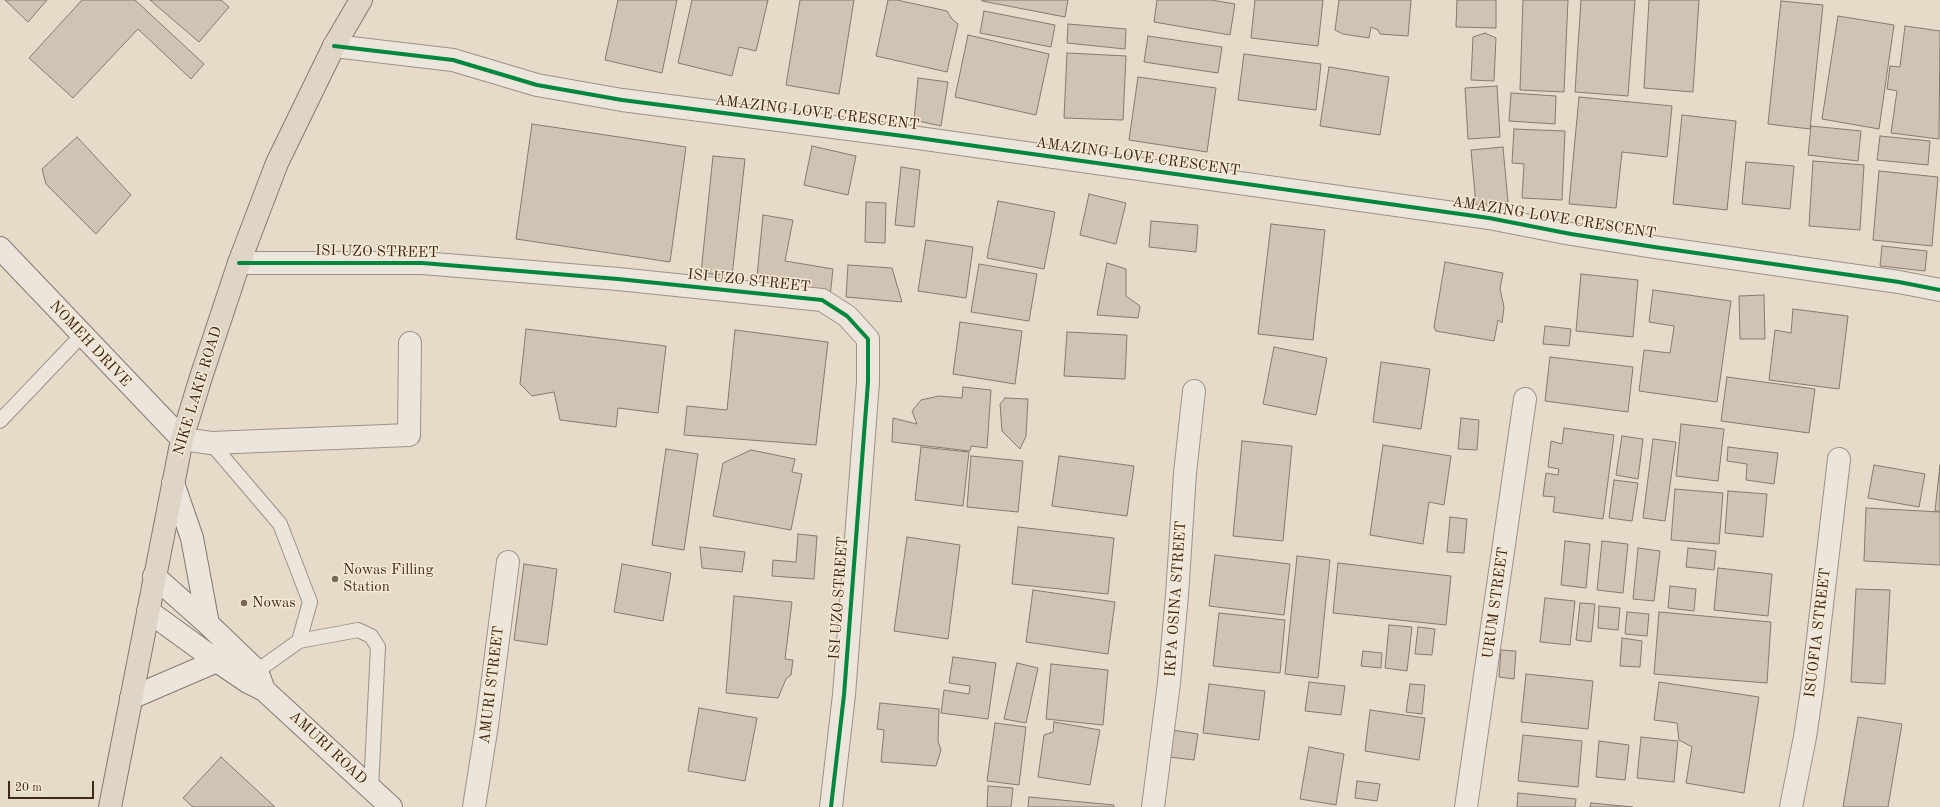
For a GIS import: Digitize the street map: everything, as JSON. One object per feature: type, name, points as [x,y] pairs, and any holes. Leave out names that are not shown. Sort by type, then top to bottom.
[{"type":"main road","name":"NIKE LAKE ROAD","points":[[110,807],[182,439],[239,263],[277,163],[334,46],[361,0]]},
{"type":"street","name":"AMAZING LOVE CRESCENT","points":[[334,46],[453,60],[538,85],[622,100],[919,138],[1489,218],[1571,234],[1899,282],[1940,290]]},
{"type":"street","name":"NOMEH DRIVE","points":[[0,248],[182,439]]},
{"type":"street","name":"ISI UZO STREET","points":[[239,263],[422,263],[594,277],[822,300],[847,316],[868,338],[868,382],[844,696],[831,807]]},
{"type":"street","points":[[182,439],[211,444],[409,435],[410,343]]},
{"type":"street","name":"IKPA OSINA STREET","points":[[1153,807],[1170,683],[1185,473],[1194,391]]},
{"type":"street","name":"URUM STREET","points":[[1466,807],[1525,399]]},
{"type":"street","name":"ISUOFIA STREET","points":[[1791,807],[1805,738],[1812,690],[1839,458]]},
{"type":"street","points":[[173,483],[192,538],[208,624]]},
{"type":"street","name":"AMURI STREET","points":[[474,807],[485,739],[508,562]]},
{"type":"street","name":"AMURI ROAD","points":[[154,576],[208,624],[261,681],[391,807]]},
{"type":"street","name":"AMURI ROAD","points":[[148,611],[248,682],[261,681]]},
{"type":"street","points":[[131,698],[217,661]]},
{"type":"lane","points":[[0,421],[82,335]]},
{"type":"lane","points":[[211,444],[280,524],[310,602],[299,640],[261,681]]},
{"type":"lane","points":[[299,640],[358,630],[371,636],[378,647],[371,788]]},
{"type":"building","points":[[5,0],[47,0],[28,22]]},
{"type":"building","points":[[82,0],[135,0],[204,64],[191,79],[138,29],[73,98],[29,58]]},
{"type":"building","points":[[150,0],[221,0],[229,7],[199,42]]},
{"type":"building","points":[[618,0],[677,0],[662,73],[605,60]]},
{"type":"building","points":[[692,0],[768,0],[756,51],[739,47],[732,76],[678,63]]},
{"type":"building","points":[[800,0],[854,0],[839,94],[786,85]]},
{"type":"building","points":[[888,0],[897,0],[947,11],[952,19],[958,24],[947,72],[876,56]]},
{"type":"building","points":[[982,0],[1068,0],[1065,17]]},
{"type":"building","points":[[1157,0],[1211,0],[1235,4],[1230,35],[1154,22]]},
{"type":"building","points":[[1255,0],[1323,0],[1318,46],[1251,38]]},
{"type":"building","points":[[1339,0],[1411,0],[1408,36],[1380,34],[1378,30],[1371,27],[1369,38],[1343,34],[1335,30]]},
{"type":"building","points":[[1457,0],[1496,0],[1496,28],[1456,27]]},
{"type":"building","points":[[1523,0],[1568,0],[1564,92],[1520,90]]},
{"type":"building","points":[[1581,0],[1635,0],[1628,96],[1575,92]]},
{"type":"building","points":[[1649,0],[1699,0],[1693,92],[1644,88]]},
{"type":"building","points":[[1781,1],[1823,5],[1810,129],[1768,124]]},
{"type":"building","points":[[984,11],[1055,25],[1051,47],[980,33]]},
{"type":"building","points":[[1838,16],[1894,25],[1879,129],[1822,119]]},
{"type":"building","points":[[1068,24],[1126,29],[1125,49],[1067,43]]},
{"type":"building","points":[[1905,26],[1940,31],[1939,139],[1891,133],[1897,91],[1887,89],[1890,66],[1900,67]]},
{"type":"building","points":[[1485,33],[1496,38],[1494,81],[1471,80],[1473,37]]},
{"type":"building","points":[[968,35],[1049,54],[1036,115],[955,97]]},
{"type":"building","points":[[1148,36],[1222,47],[1218,73],[1144,62]]},
{"type":"building","points":[[1067,53],[1126,56],[1123,120],[1064,118]]},
{"type":"building","points":[[1244,54],[1321,64],[1316,110],[1238,100]]},
{"type":"building","points":[[1329,67],[1389,77],[1380,135],[1320,126]]},
{"type":"building","points":[[1138,77],[1216,88],[1207,152],[1129,140]]},
{"type":"building","points":[[918,78],[948,82],[941,126],[914,120]]},
{"type":"building","points":[[1497,86],[1500,137],[1468,139],[1465,88]]},
{"type":"building","points":[[1511,93],[1556,96],[1555,124],[1509,121]]},
{"type":"building","points":[[1579,97],[1672,106],[1667,157],[1622,152],[1616,208],[1569,204]]},
{"type":"building","points":[[1682,115],[1736,121],[1727,210],[1673,204]]},
{"type":"building","points":[[532,124],[686,147],[670,262],[516,239]]},
{"type":"building","points":[[1811,126],[1861,131],[1858,161],[1808,155]]},
{"type":"building","points":[[1514,129],[1565,131],[1562,200],[1522,198],[1524,164],[1512,163]]},
{"type":"building","points":[[1880,136],[1930,141],[1928,165],[1877,160]]},
{"type":"building","points":[[77,137],[131,195],[96,234],[46,184],[42,169]]},
{"type":"building","points":[[812,146],[856,156],[848,195],[804,185]]},
{"type":"building","points":[[1503,147],[1508,202],[1476,205],[1471,150]]},
{"type":"building","points":[[713,156],[745,159],[732,276],[701,273]]},
{"type":"building","points":[[1813,161],[1864,165],[1860,230],[1809,226]]},
{"type":"building","points":[[1746,162],[1794,166],[1790,209],[1742,204]]},
{"type":"building","points":[[901,167],[920,170],[914,227],[895,225]]},
{"type":"building","points":[[1879,171],[1938,177],[1932,246],[1873,240]]},
{"type":"building","points":[[1089,194],[1126,203],[1116,244],[1080,235]]},
{"type":"building","points":[[998,201],[1055,212],[1044,269],[987,258]]},
{"type":"building","points":[[866,202],[886,203],[885,243],[865,242]]},
{"type":"building","points":[[763,215],[793,220],[785,261],[833,269],[830,297],[756,287]]},
{"type":"building","points":[[1151,221],[1198,225],[1196,252],[1149,247]]},
{"type":"building","points":[[1271,224],[1325,230],[1313,340],[1258,334]]},
{"type":"building","points":[[926,240],[973,247],[966,298],[918,291]]},
{"type":"building","points":[[1882,246],[1927,251],[1925,271],[1880,266]]},
{"type":"building","points":[[1445,262],[1503,273],[1500,289],[1504,307],[1502,323],[1498,320],[1494,341],[1436,331],[1434,327]]},
{"type":"building","points":[[1107,263],[1126,269],[1126,296],[1140,306],[1138,318],[1097,315]]},
{"type":"building","points":[[979,264],[1037,274],[1029,321],[971,312]]},
{"type":"building","points":[[848,265],[892,268],[902,302],[846,297]]},
{"type":"building","points":[[1581,274],[1638,280],[1633,337],[1576,331]]},
{"type":"building","points":[[1653,290],[1731,301],[1717,402],[1639,391],[1644,350],[1670,353],[1673,334],[1674,326],[1649,322]]},
{"type":"building","points":[[1764,295],[1765,339],[1740,339],[1739,296]]},
{"type":"building","points":[[1793,309],[1848,316],[1839,389],[1769,380],[1775,330],[1791,333]]},
{"type":"building","points":[[960,322],[1022,331],[1015,384],[953,374]]},
{"type":"building","points":[[1545,326],[1571,329],[1569,346],[1543,344]]},
{"type":"building","points":[[526,329],[666,346],[658,413],[618,408],[616,427],[560,420],[554,392],[532,396],[520,384]]},
{"type":"building","points":[[735,330],[828,342],[816,445],[684,435],[687,406],[727,410]]},
{"type":"building","points":[[1067,332],[1127,335],[1125,379],[1064,376]]},
{"type":"building","points":[[1274,347],[1327,358],[1316,415],[1263,404]]},
{"type":"building","points":[[1550,357],[1633,367],[1628,412],[1545,401]]},
{"type":"building","points":[[1381,362],[1430,369],[1421,429],[1373,422]]},
{"type":"building","points":[[1727,377],[1815,389],[1809,433],[1721,421]]},
{"type":"building","points":[[963,387],[991,390],[987,448],[971,446],[970,451],[892,442],[893,418],[917,424],[912,411],[921,400],[939,396],[962,398]]},
{"type":"building","points":[[1005,398],[1028,399],[1026,436],[1020,449],[1002,431],[1000,404]]},
{"type":"building","points":[[1461,418],[1479,420],[1477,450],[1458,449]]},
{"type":"building","points":[[1681,424],[1724,429],[1718,481],[1676,476]]},
{"type":"building","points":[[1564,428],[1614,435],[1603,519],[1553,512],[1555,497],[1543,496],[1546,473],[1558,475],[1559,469],[1548,467],[1551,441],[1562,444]]},
{"type":"building","points":[[1622,436],[1643,439],[1638,479],[1616,475]]},
{"type":"building","points":[[1653,439],[1676,442],[1665,521],[1643,518]]},
{"type":"building","points":[[1242,441],[1292,446],[1283,541],[1233,536]]},
{"type":"building","points":[[1383,445],[1451,456],[1444,505],[1429,502],[1423,544],[1370,535]]},
{"type":"building","points":[[921,447],[969,452],[963,506],[915,500]]},
{"type":"building","points":[[1728,447],[1778,453],[1774,484],[1746,480],[1747,464],[1727,461]]},
{"type":"building","points":[[666,449],[698,454],[684,550],[652,545]]},
{"type":"building","points":[[751,450],[795,459],[792,472],[802,474],[791,530],[713,516],[723,463]]},
{"type":"building","points":[[971,456],[1023,461],[1018,512],[967,507]]},
{"type":"building","points":[[1059,456],[1134,466],[1127,516],[1052,506]]},
{"type":"building","points":[[1874,465],[1925,474],[1919,507],[1868,498]]},
{"type":"building","points":[[1940,465],[1940,511],[1935,511]]},
{"type":"building","points":[[1614,480],[1638,483],[1632,521],[1609,518]]},
{"type":"building","points":[[1675,489],[1723,493],[1719,544],[1671,540]]},
{"type":"building","points":[[1728,491],[1767,494],[1763,537],[1725,533]]},
{"type":"building","points":[[1866,508],[1940,512],[1940,565],[1864,561]]},
{"type":"building","points":[[1450,517],[1467,519],[1464,553],[1447,552]]},
{"type":"building","points":[[1018,527],[1114,538],[1108,594],[1012,584]]},
{"type":"building","points":[[798,534],[817,536],[814,579],[772,576],[773,560],[796,562]]},
{"type":"building","points":[[907,537],[960,545],[948,639],[894,631]]},
{"type":"building","points":[[1565,541],[1590,544],[1586,588],[1561,585]]},
{"type":"building","points":[[1602,541],[1628,544],[1623,593],[1597,590]]},
{"type":"building","points":[[700,547],[745,552],[742,572],[702,568]]},
{"type":"building","points":[[1638,548],[1660,551],[1654,601],[1633,599]]},
{"type":"building","points":[[1688,548],[1716,551],[1714,570],[1686,567]]},
{"type":"building","points":[[1215,555],[1290,564],[1284,615],[1209,606]]},
{"type":"building","points":[[1297,556],[1330,560],[1318,678],[1285,674]]},
{"type":"building","points":[[1338,563],[1451,576],[1446,625],[1333,613]]},
{"type":"building","points":[[524,564],[557,569],[547,645],[514,640]]},
{"type":"building","points":[[622,564],[671,573],[663,621],[614,612]]},
{"type":"building","points":[[1718,568],[1772,574],[1768,616],[1714,610]]},
{"type":"building","points":[[1670,586],[1696,589],[1694,611],[1668,608]]},
{"type":"building","points":[[1856,589],[1890,590],[1885,684],[1851,682]]},
{"type":"building","points":[[1033,590],[1115,602],[1108,654],[1026,642]]},
{"type":"building","points":[[734,596],[792,602],[785,659],[793,660],[791,675],[786,679],[778,698],[726,693]]},
{"type":"building","points":[[1545,598],[1575,601],[1570,645],[1540,642]]},
{"type":"building","points":[[1580,603],[1595,604],[1591,642],[1576,640]]},
{"type":"building","points":[[1599,606],[1620,608],[1618,630],[1598,628]]},
{"type":"building","points":[[1627,612],[1649,614],[1647,636],[1625,634]]},
{"type":"building","points":[[1659,612],[1771,622],[1767,683],[1654,674]]},
{"type":"building","points":[[1219,613],[1285,620],[1280,673],[1213,666]]},
{"type":"building","points":[[1389,625],[1412,627],[1407,671],[1385,668]]},
{"type":"building","points":[[1418,627],[1435,629],[1432,655],[1415,654]]},
{"type":"building","points":[[1622,638],[1642,641],[1640,667],[1620,666]]},
{"type":"building","points":[[1501,650],[1516,651],[1514,679],[1499,677]]},
{"type":"building","points":[[1363,651],[1382,653],[1381,668],[1361,666]]},
{"type":"building","points":[[953,657],[996,663],[988,719],[941,713],[944,690],[969,694],[970,686],[949,683]]},
{"type":"building","points":[[1017,663],[1038,668],[1026,723],[1004,719]]},
{"type":"building","points":[[1051,664],[1108,670],[1103,725],[1046,719]]},
{"type":"building","points":[[1526,674],[1593,681],[1588,729],[1521,722]]},
{"type":"building","points":[[1309,682],[1345,686],[1341,715],[1305,711]]},
{"type":"building","points":[[1659,682],[1759,697],[1744,793],[1686,783],[1692,747],[1679,740],[1677,723],[1654,720]]},
{"type":"building","points":[[1209,684],[1265,691],[1259,740],[1203,733]]},
{"type":"building","points":[[1410,684],[1425,685],[1422,714],[1406,712]]},
{"type":"building","points":[[880,703],[939,709],[938,741],[941,750],[936,766],[881,762],[884,730],[877,729]]},
{"type":"building","points":[[699,708],[757,718],[745,781],[688,771]]},
{"type":"building","points":[[1370,710],[1425,718],[1419,760],[1365,751]]},
{"type":"building","points":[[1858,717],[1902,724],[1888,807],[1843,807]]},
{"type":"building","points":[[1054,722],[1100,730],[1090,785],[1038,777],[1044,735],[1053,732]]},
{"type":"building","points":[[995,723],[1026,727],[1019,785],[987,781]]},
{"type":"building","points":[[1172,730],[1198,734],[1194,760],[1169,757]]},
{"type":"building","points":[[1523,735],[1582,741],[1578,787],[1518,781]]},
{"type":"building","points":[[1641,737],[1678,741],[1674,782],[1637,778]]},
{"type":"building","points":[[1599,741],[1629,745],[1625,780],[1596,777]]},
{"type":"building","points":[[1309,747],[1344,754],[1336,805],[1300,799]]},
{"type":"building","points":[[221,757],[275,807],[193,807],[183,798]]},
{"type":"building","points":[[1357,781],[1380,784],[1377,801],[1355,798]]},
{"type":"building","points":[[988,786],[1013,788],[1011,807],[987,807]]},
{"type":"building","points":[[1518,793],[1576,799],[1575,807],[1517,807]]},
{"type":"building","points":[[1029,797],[1114,805],[1114,807],[1028,807]]},
{"type":"building","points":[[1591,803],[1633,807],[1590,807]]},
{"type":"cycle path","points":[[334,46],[453,60],[537,85],[622,100],[911,137],[1489,218],[1571,234],[1899,282],[1940,290]]},
{"type":"cycle path","points":[[239,263],[422,263],[618,279],[822,300],[847,316],[868,339],[868,382],[844,695],[831,807]]},
{"type":"place","name":"Nowas Filling Station","points":[[335,579]]},
{"type":"place","name":"Nowas","points":[[244,603]]}]
